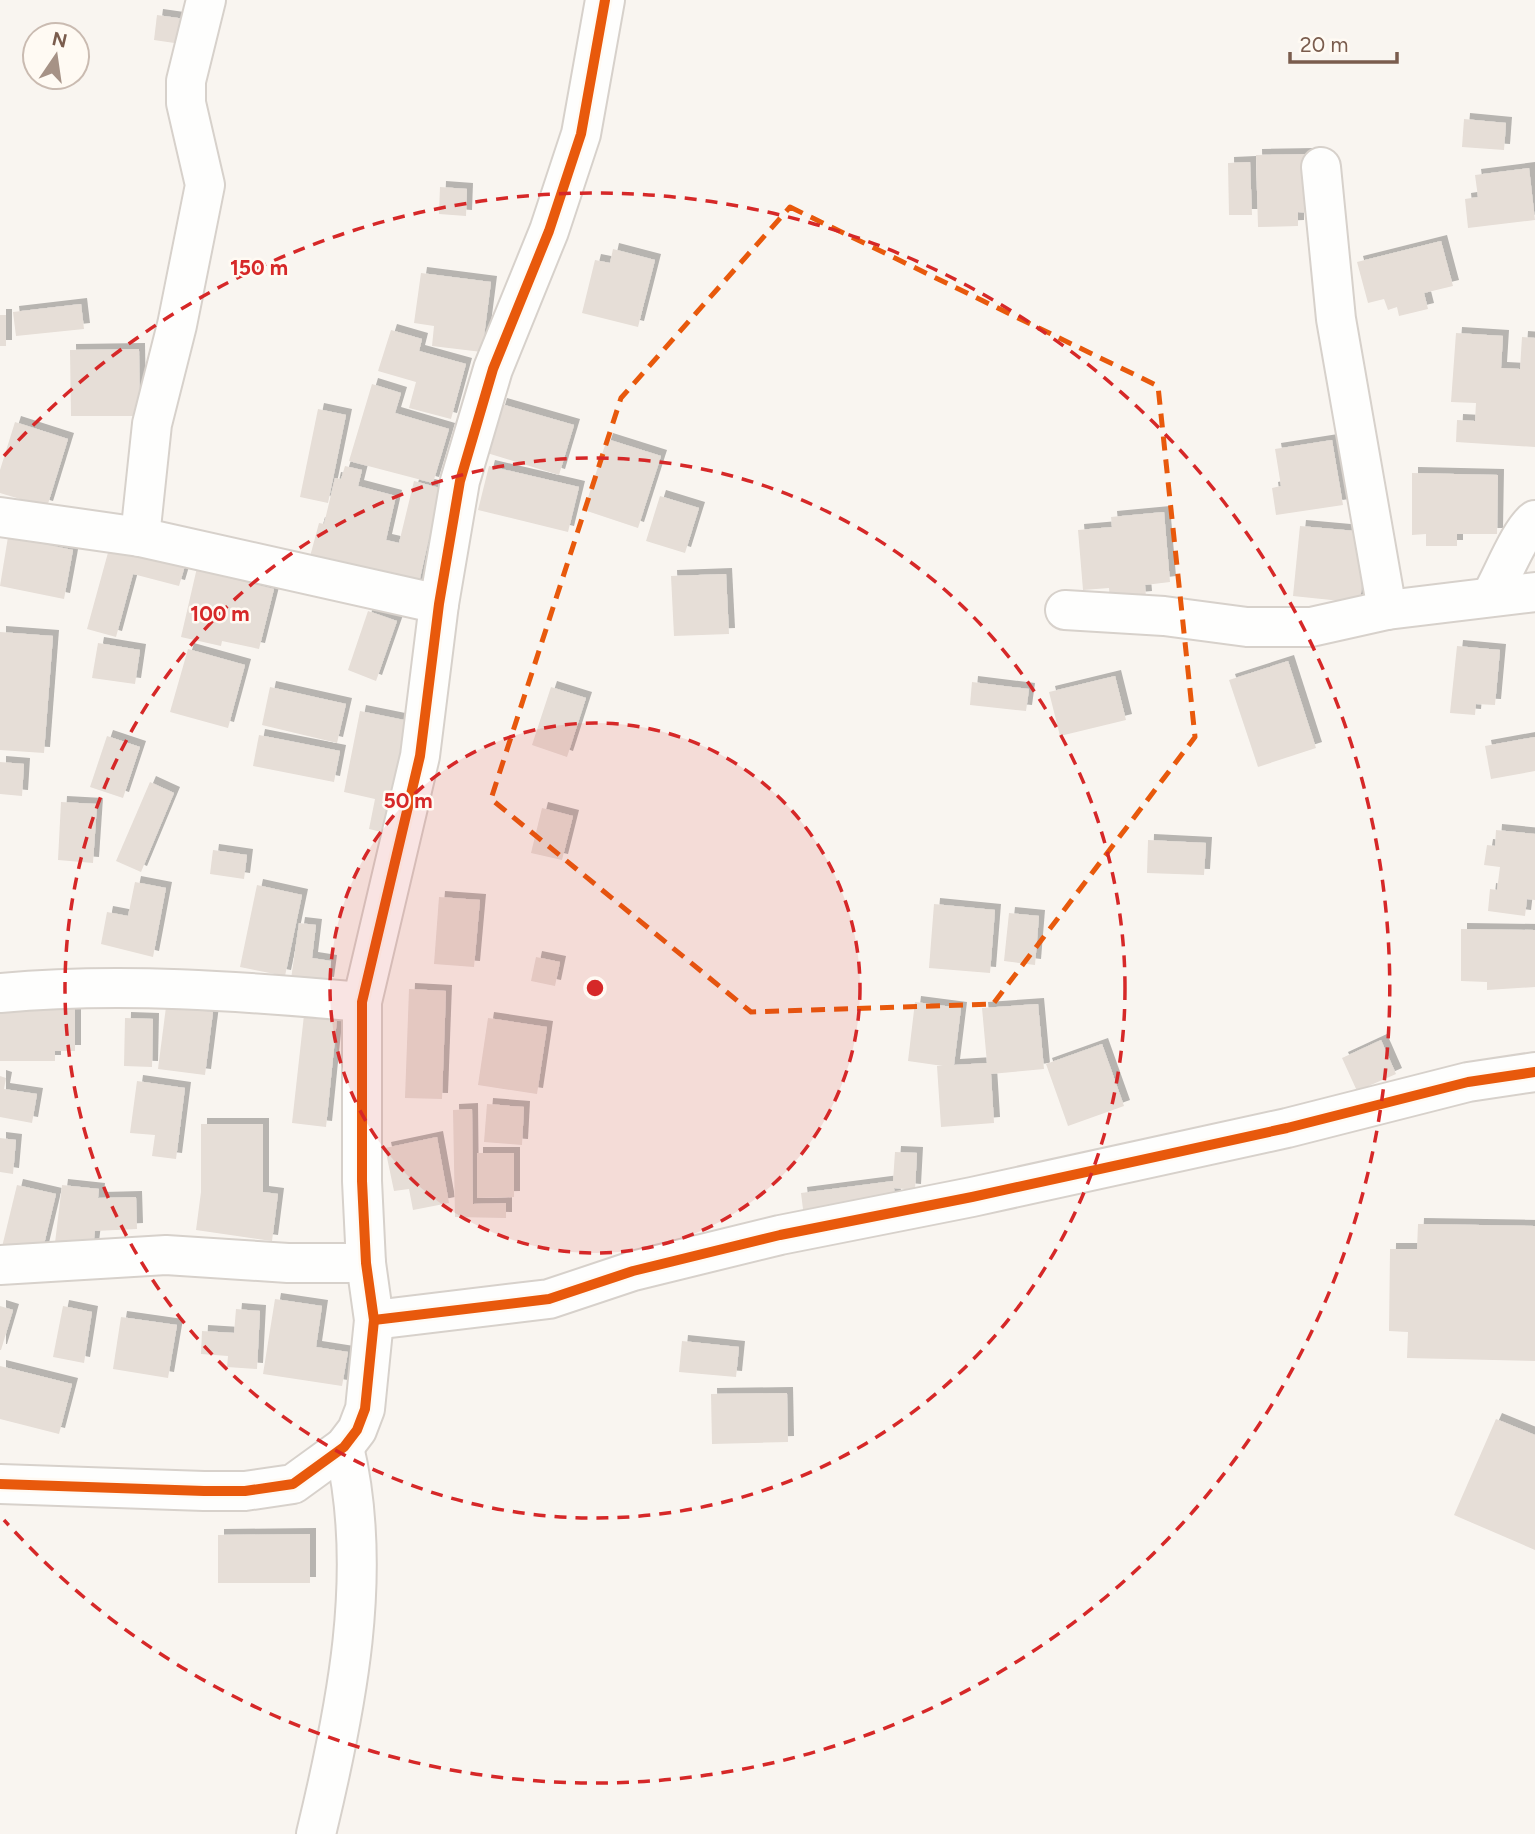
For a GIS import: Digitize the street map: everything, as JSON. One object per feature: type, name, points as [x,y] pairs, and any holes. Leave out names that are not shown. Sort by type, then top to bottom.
[{"type":"street","points":[[140,537],[152,424],[177,325],[205,185],[186,103],[186,81],[206,0]]},
{"type":"street","points":[[0,1484],[245,1491],[293,1484],[344,1447],[357,1430],[365,1409],[374,1320],[366,1263],[362,1181],[362,1002],[420,756],[439,604],[460,481],[493,369],[549,231],[582,134],[605,0]]},
{"type":"street","points":[[1321,167],[1340,343],[1387,610]]},
{"type":"street","points":[[0,517],[140,537],[439,604]]},
{"type":"street","points":[[1491,596],[1507,569],[1526,526],[1535,520]]},
{"type":"street","points":[[1065,610],[1164,617],[1247,627],[1311,627],[1387,610],[1535,592]]},
{"type":"street","points":[[0,993],[55,988],[203,988],[362,1002]]},
{"type":"street","points":[[374,1320],[434,1315],[549,1298],[633,1271],[780,1235],[972,1197],[1287,1128],[1468,1082],[1535,1072]]},
{"type":"street","points":[[0,1265],[166,1255],[288,1263],[366,1263]]},
{"type":"street","points":[[316,1834],[341,1722],[355,1621],[355,1519],[352,1479],[344,1447]]},
{"type":"highlighted area","points":[[790,207],[1158,386],[1195,737],[993,1004],[751,1012],[491,799],[621,398]]},
{"type":"building","points":[[157,15],[192,20],[188,45],[154,40]]},
{"type":"building","points":[[1464,119],[1506,123],[1504,150],[1462,147]]},
{"type":"building","points":[[1310,154],[1312,213],[1298,212],[1298,226],[1258,227],[1256,155]]},
{"type":"building","points":[[1250,162],[1252,215],[1229,215],[1228,163]]},
{"type":"building","points":[[1529,168],[1535,220],[1468,228],[1465,199],[1478,197],[1475,175]]},
{"type":"building","points":[[440,187],[467,189],[466,216],[439,214]]},
{"type":"building","points":[[1441,241],[1453,286],[1424,293],[1428,309],[1399,316],[1397,307],[1388,310],[1384,299],[1368,303],[1357,262]]},
{"type":"building","points":[[613,249],[655,260],[638,327],[582,313],[595,260],[610,263]]},
{"type":"building","points":[[421,273],[491,282],[482,352],[432,346],[434,326],[414,323]]},
{"type":"building","points":[[81,304],[84,329],[16,336],[13,312]]},
{"type":"building","points":[[0,315],[6,315],[6,346],[0,346]]},
{"type":"building","points":[[391,330],[422,339],[419,351],[466,364],[451,419],[409,408],[416,382],[378,371]]},
{"type":"building","points":[[1456,333],[1503,336],[1501,368],[1520,369],[1522,337],[1535,338],[1535,447],[1456,442],[1457,420],[1475,421],[1476,403],[1451,402]]},
{"type":"building","points":[[139,349],[140,416],[71,416],[70,350]]},
{"type":"building","points":[[372,384],[401,393],[395,413],[449,429],[433,483],[349,461]]},
{"type":"building","points":[[501,404],[574,425],[559,475],[487,453]]},
{"type":"building","points":[[318,409],[346,415],[328,503],[300,497]]},
{"type":"building","points":[[15,422],[68,439],[47,507],[0,493],[0,470]]},
{"type":"building","points":[[607,439],[661,456],[638,528],[584,510]]},
{"type":"building","points":[[1332,440],[1343,505],[1276,515],[1272,488],[1281,486],[1275,449]]},
{"type":"building","points":[[345,466],[362,470],[358,486],[396,496],[386,540],[399,543],[414,481],[440,488],[417,592],[308,564],[319,523],[324,524],[335,478],[341,479]]},
{"type":"building","points":[[489,466],[579,487],[568,532],[478,510]]},
{"type":"building","points":[[1412,473],[1498,475],[1497,534],[1457,534],[1457,546],[1426,546],[1426,534],[1412,535]]},
{"type":"building","points":[[660,496],[699,508],[685,553],[646,541]]},
{"type":"building","points":[[1164,512],[1170,582],[1145,585],[1146,597],[1110,600],[1109,588],[1083,590],[1078,530],[1112,527],[1111,517]]},
{"type":"building","points":[[1300,526],[1367,532],[1360,603],[1293,596]]},
{"type":"building","points":[[8,537],[73,550],[64,599],[0,586]]},
{"type":"building","points":[[112,538],[187,559],[179,586],[133,574],[116,637],[87,629]]},
{"type":"building","points":[[199,559],[235,568],[233,579],[274,589],[259,649],[222,641],[221,646],[181,637]]},
{"type":"building","points":[[726,574],[729,634],[674,636],[671,576]]},
{"type":"building","points":[[368,611],[397,621],[376,681],[348,670]]},
{"type":"building","points":[[0,632],[53,636],[44,753],[0,750]]},
{"type":"building","points":[[98,643],[140,650],[135,684],[92,678]]},
{"type":"building","points":[[1457,646],[1500,650],[1495,705],[1476,704],[1475,715],[1450,713]]},
{"type":"building","points":[[188,649],[245,665],[228,728],[170,712]]},
{"type":"building","points":[[1288,661],[1316,748],[1258,767],[1229,680]]},
{"type":"building","points":[[1115,676],[1126,720],[1060,736],[1049,692]]},
{"type":"building","points":[[972,682],[1029,689],[1026,711],[970,705]]},
{"type":"building","points":[[270,687],[346,704],[337,743],[262,725]]},
{"type":"building","points":[[551,687],[586,698],[567,757],[532,745]]},
{"type":"building","points":[[360,711],[419,723],[394,835],[369,829],[375,799],[344,792]]},
{"type":"building","points":[[259,735],[340,751],[334,782],[253,766]]},
{"type":"building","points":[[107,736],[140,747],[123,798],[90,787]]},
{"type":"building","points":[[1535,737],[1535,771],[1491,779],[1485,746]]},
{"type":"building","points":[[0,762],[24,764],[22,796],[0,794]]},
{"type":"building","points":[[150,782],[174,793],[141,872],[116,861]]},
{"type":"building","points":[[61,802],[97,804],[93,863],[58,860]]},
{"type":"building","points":[[542,808],[573,816],[562,860],[531,853]]},
{"type":"building","points":[[1496,830],[1535,834],[1535,900],[1527,899],[1525,916],[1488,911],[1490,889],[1497,890],[1500,867],[1484,865],[1487,845],[1495,846]]},
{"type":"building","points":[[1148,840],[1206,843],[1204,875],[1147,873]]},
{"type":"building","points":[[213,850],[247,855],[244,879],[210,874]]},
{"type":"building","points":[[135,882],[166,888],[153,957],[101,944],[107,912],[128,916]]},
{"type":"building","points":[[257,885],[302,895],[285,976],[240,967]]},
{"type":"building","points":[[439,897],[480,900],[474,967],[434,964]]},
{"type":"building","points":[[934,904],[995,910],[990,973],[929,968]]},
{"type":"building","points":[[1009,913],[1039,916],[1035,965],[1004,961]]},
{"type":"building","points":[[299,923],[316,925],[312,958],[331,961],[328,983],[291,979]]},
{"type":"building","points":[[1461,929],[1535,930],[1535,987],[1487,990],[1487,982],[1461,981]]},
{"type":"building","points":[[536,957],[560,962],[555,986],[531,981]]},
{"type":"building","points":[[409,989],[446,991],[442,1099],[405,1098]]},
{"type":"building","points":[[915,1002],[961,1008],[954,1065],[987,1063],[982,1008],[1038,1004],[1044,1069],[991,1074],[994,1123],[941,1127],[937,1066],[943,1066],[908,1061]]},
{"type":"building","points":[[166,1007],[213,1012],[205,1075],[158,1069]]},
{"type":"building","points":[[0,1009],[75,1009],[75,1051],[55,1051],[55,1061],[0,1061]]},
{"type":"building","points":[[304,1015],[337,1019],[326,1127],[292,1123]]},
{"type":"building","points":[[125,1018],[153,1019],[152,1067],[124,1066]]},
{"type":"building","points":[[488,1018],[547,1027],[537,1094],[478,1085]]},
{"type":"building","points":[[1381,1040],[1396,1074],[1357,1091],[1342,1058]]},
{"type":"building","points":[[1102,1044],[1124,1106],[1068,1126],[1046,1064]]},
{"type":"building","points":[[0,1076],[6,1078],[4,1089],[37,1094],[32,1123],[0,1117]]},
{"type":"building","points":[[137,1081],[185,1088],[176,1159],[152,1156],[155,1135],[130,1133]]},
{"type":"building","points":[[487,1104],[524,1107],[522,1145],[484,1142]]},
{"type":"building","points":[[472,1109],[473,1204],[506,1203],[506,1218],[455,1217],[453,1110]]},
{"type":"building","points":[[201,1124],[263,1124],[263,1192],[278,1194],[272,1241],[196,1230],[201,1192]]},
{"type":"building","points":[[437,1137],[449,1203],[413,1210],[409,1189],[394,1191],[385,1148]]},
{"type":"building","points":[[0,1138],[16,1140],[13,1174],[0,1172]]},
{"type":"building","points":[[895,1152],[917,1153],[915,1190],[894,1188],[896,1205],[804,1217],[801,1193],[893,1181]]},
{"type":"building","points":[[477,1153],[514,1153],[514,1197],[477,1198]]},
{"type":"building","points":[[17,1185],[56,1194],[41,1257],[2,1247]]},
{"type":"building","points":[[62,1185],[99,1189],[98,1198],[136,1197],[137,1229],[95,1231],[92,1255],[54,1251]]},
{"type":"building","points":[[1418,1224],[1535,1226],[1535,1361],[1407,1358],[1408,1332],[1389,1331],[1390,1249],[1417,1249]]},
{"type":"building","points":[[275,1299],[322,1306],[316,1347],[348,1352],[342,1386],[263,1374]]},
{"type":"building","points":[[0,1306],[13,1310],[1,1350],[0,1350]]},
{"type":"building","points":[[63,1306],[92,1312],[84,1363],[53,1357]]},
{"type":"building","points":[[236,1309],[260,1311],[257,1369],[227,1367],[228,1356],[201,1354],[202,1331],[234,1333]]},
{"type":"building","points":[[121,1317],[177,1325],[168,1378],[113,1369]]},
{"type":"building","points":[[682,1341],[739,1347],[736,1377],[679,1372]]},
{"type":"building","points":[[0,1366],[72,1384],[59,1434],[0,1419]]},
{"type":"building","points":[[787,1393],[788,1442],[712,1444],[711,1394]]},
{"type":"building","points":[[1496,1419],[1535,1435],[1535,1550],[1454,1515]]},
{"type":"building","points":[[310,1534],[310,1583],[218,1583],[218,1535]]},
{"type":"cycle path","points":[[0,1484],[204,1491],[245,1491],[293,1484],[344,1447],[357,1430],[365,1409],[374,1320],[366,1263],[362,1181],[362,1002],[420,756],[439,604],[460,481],[493,369],[549,231],[581,134],[605,0]]},
{"type":"cycle path","points":[[374,1320],[549,1299],[633,1271],[780,1235],[972,1197],[1287,1128],[1468,1082],[1535,1072]]}]
